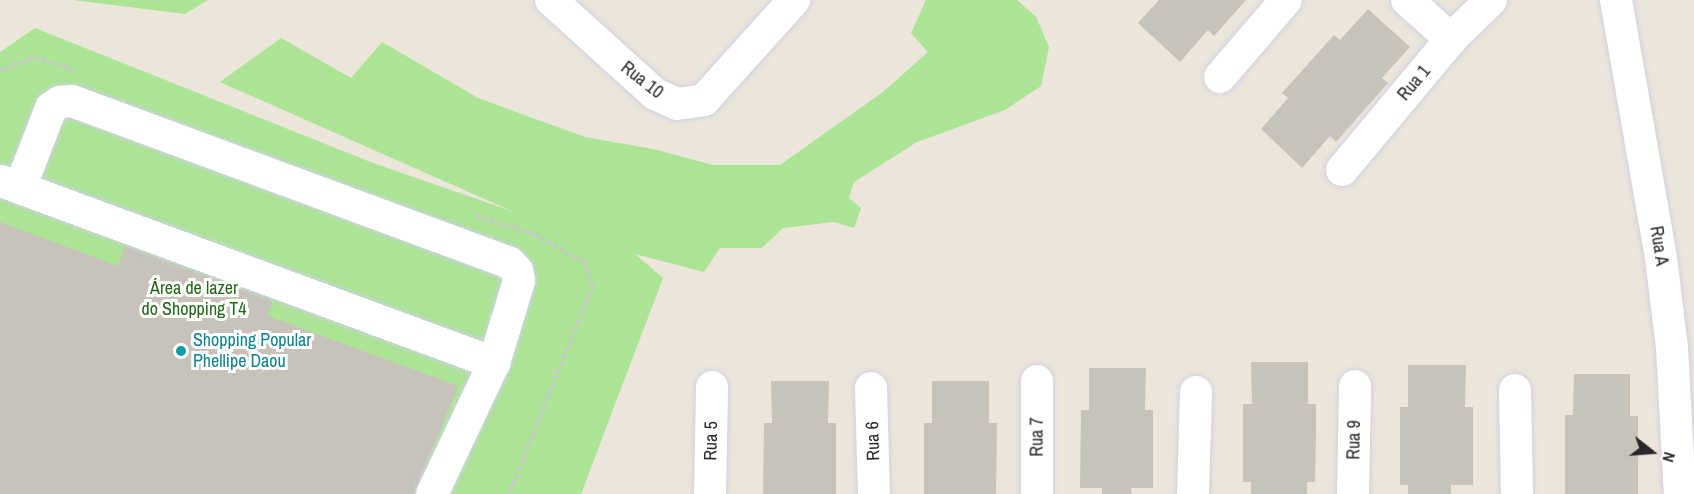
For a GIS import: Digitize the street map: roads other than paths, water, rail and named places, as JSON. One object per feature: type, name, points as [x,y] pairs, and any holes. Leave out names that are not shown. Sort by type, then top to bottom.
[{"type":"street","name":"Rua 10","points":[[551,0],[655,94],[676,104],[704,100],[794,0]]},
{"type":"street","points":[[1220,77],[1286,0]]},
{"type":"street","points":[[1407,0],[1451,39]]},
{"type":"street","name":"Rua 1","points":[[1342,170],[1451,39],[1491,0]]},
{"type":"street","name":"Rua A","points":[[1616,0],[1661,258],[1683,348],[1680,494]]},
{"type":"street","points":[[432,494],[494,363],[519,281],[517,271],[510,263],[72,101],[60,102],[51,108],[10,184],[494,363]]},
{"type":"street","name":"Rua 7","points":[[1037,381],[1037,494]]},
{"type":"street","name":"Rua 9","points":[[1353,494],[1355,386]]},
{"type":"street","name":"Rua 5","points":[[710,494],[712,387]]},
{"type":"street","name":"Rua 6","points":[[871,388],[874,494]]},
{"type":"street","points":[[1515,390],[1517,494]]},
{"type":"street","points":[[1192,494],[1196,392]]},
{"type":"place","name":"Shopping Popular Phellipe Daou","points":[[181,351]]},
{"type":"park label","name":"Área de lazer do Shopping T4","points":[[194,299]]}]
